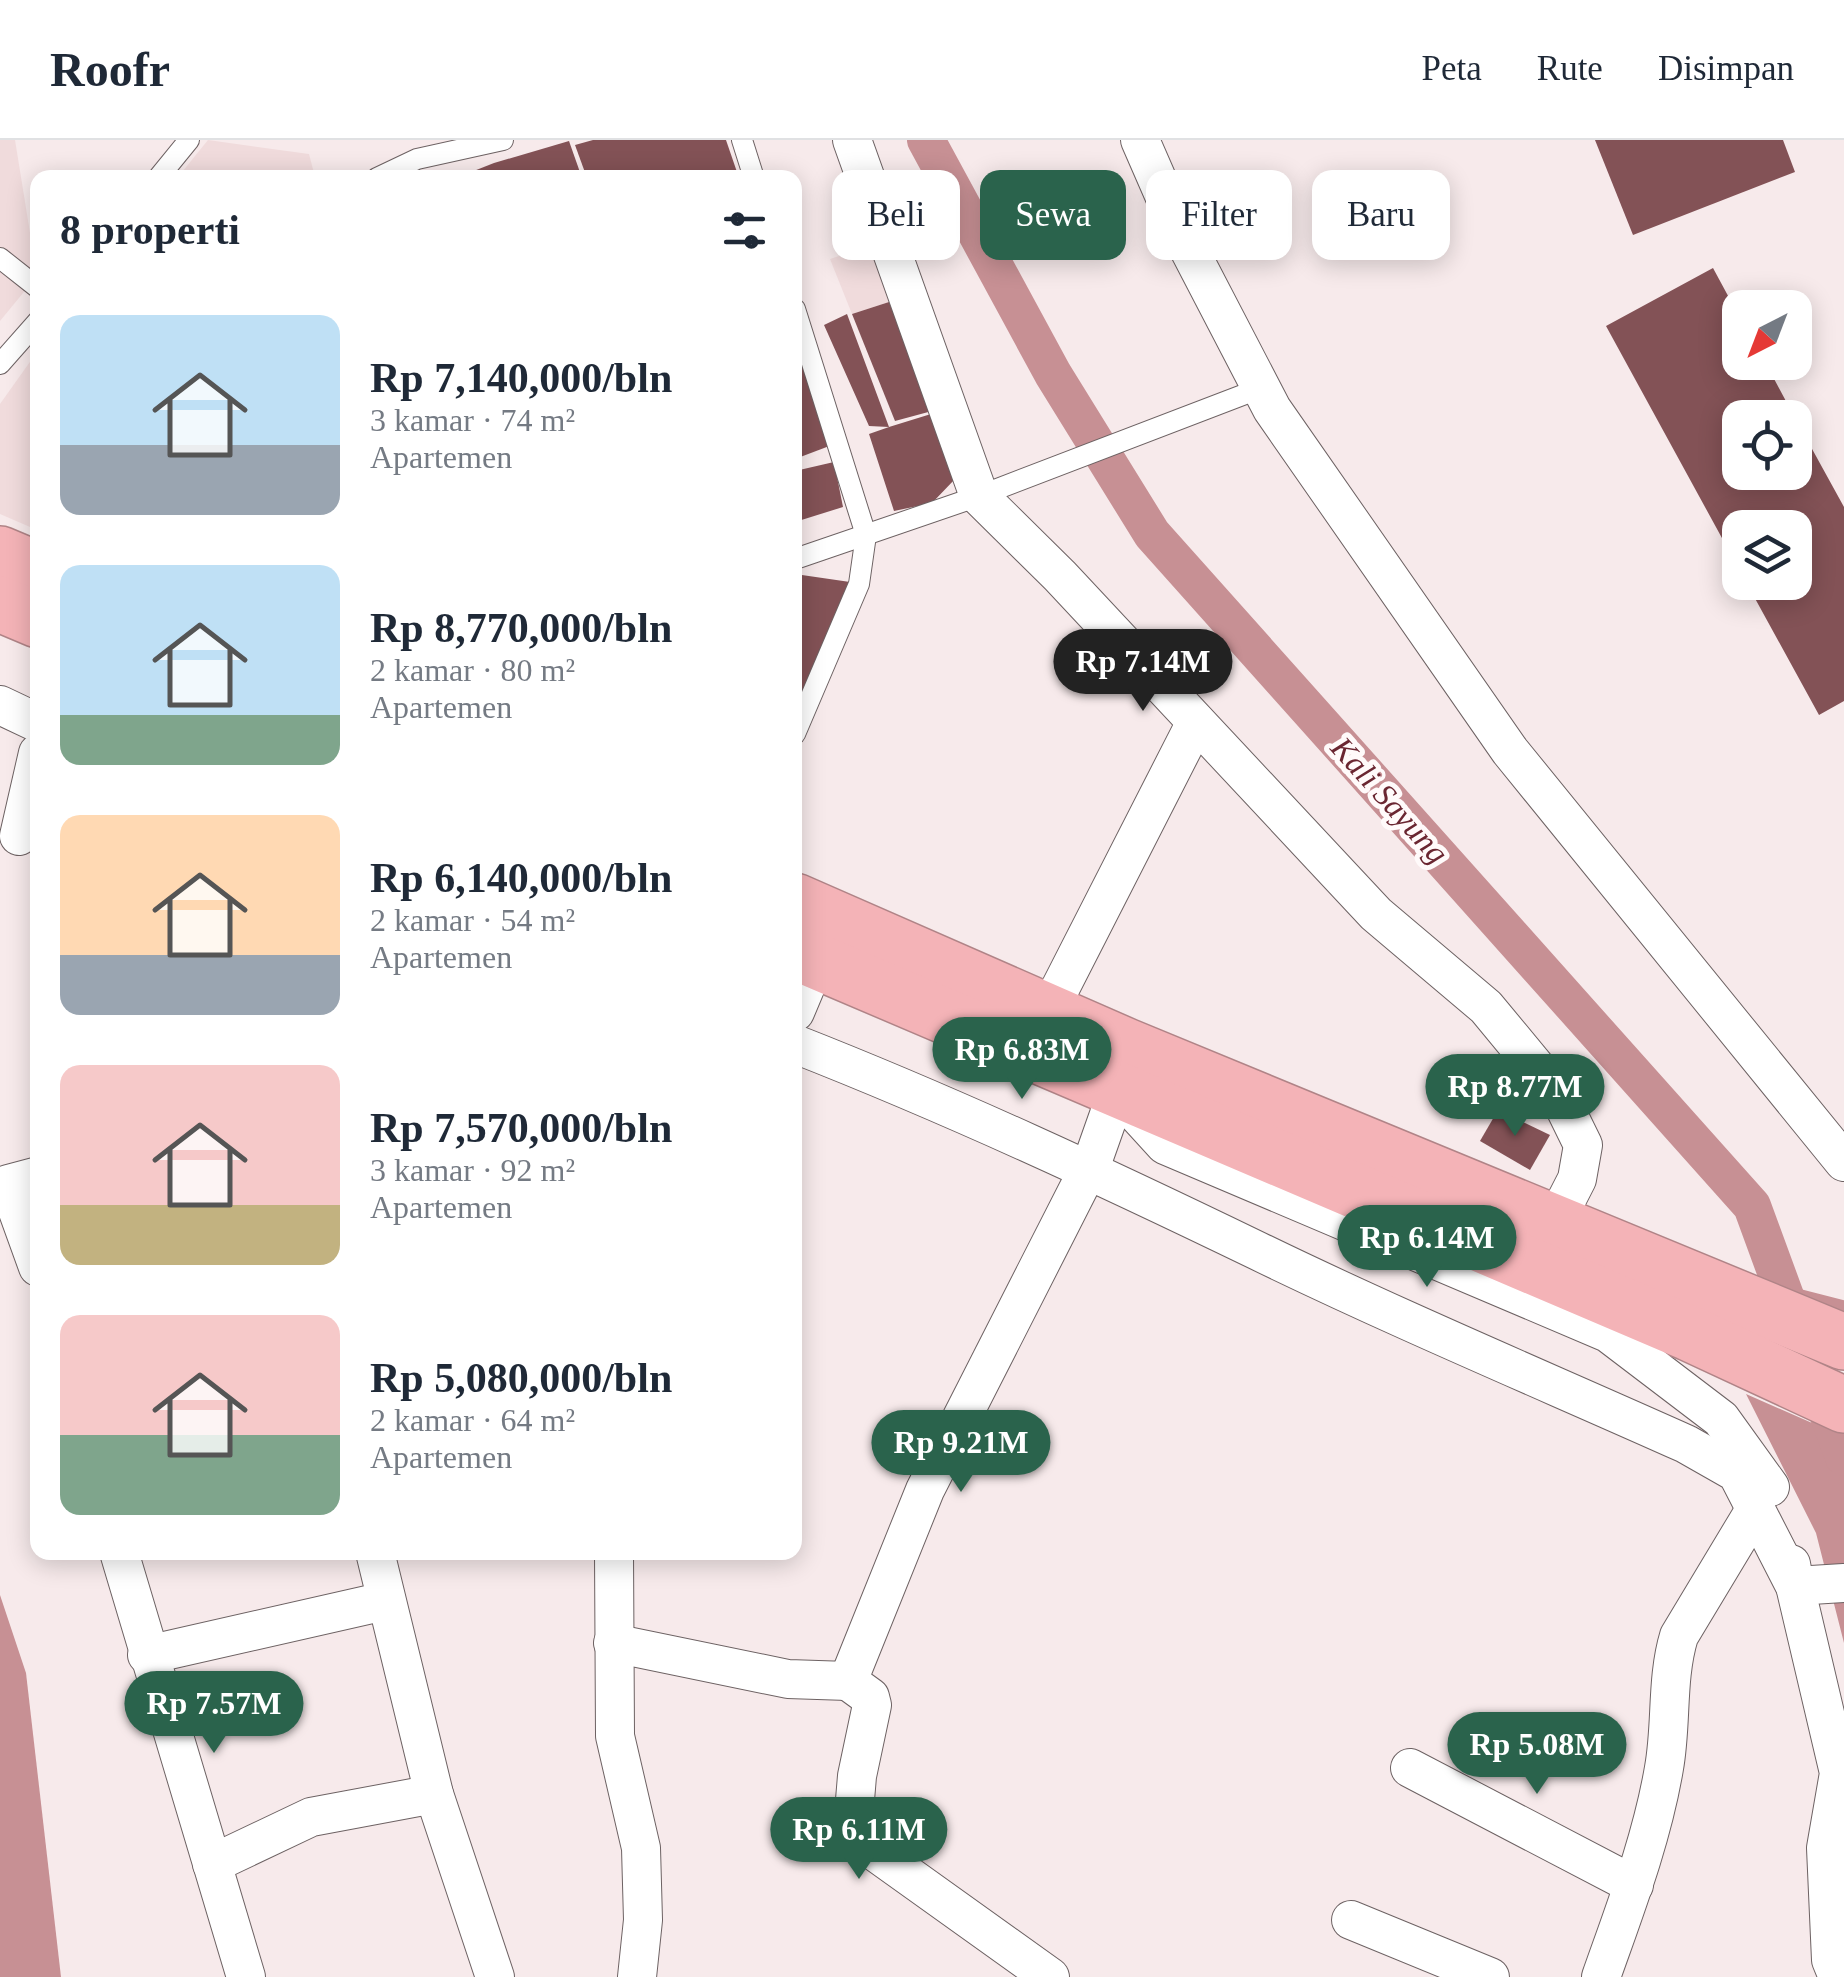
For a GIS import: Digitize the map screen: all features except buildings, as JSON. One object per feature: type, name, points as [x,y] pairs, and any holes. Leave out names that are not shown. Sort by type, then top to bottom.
[{"type":"highway","points":[[0,554],[30,567]]},
{"type":"highway","points":[[0,604],[30,617]]},
{"type":"highway","points":[[802,904],[1048,1012],[1844,1342]]},
{"type":"highway","points":[[804,977],[1115,1100],[1437,1245],[1690,1333],[1844,1405]]},
{"type":"street","points":[[852,140],[979,496],[1376,914],[1486,1007],[1558,1094],[1583,1145],[1577,1179],[1555,1222]]},
{"type":"street","points":[[1140,140],[1181,234],[1262,388],[1510,751],[1844,1162]]},
{"type":"street","points":[[0,705],[30,719]]},
{"type":"street","points":[[1048,1012],[1196,722]]},
{"type":"street","points":[[19,836],[30,787]]},
{"type":"street","points":[[802,1047],[1089,1165],[1366,1267],[1437,1245],[1608,1333],[1721,1419],[1761,1493],[1819,1584],[1838,1773],[1826,1848],[1832,1960],[1838,1977]]},
{"type":"street","points":[[848,1681],[925,1490],[1089,1165],[1115,1100],[1165,1145],[1366,1267],[1738,1474],[1761,1493]]},
{"type":"street","points":[[30,1178],[8,1184],[30,1245]]},
{"type":"street","points":[[1600,1977],[1634,1886],[1664,1767],[1673,1656],[1679,1636],[1761,1493]]},
{"type":"street","points":[[121,1560],[246,1977]]},
{"type":"street","points":[[376,1560],[481,1974]]},
{"type":"street","points":[[614,1560],[614,1736],[641,1848],[644,1920],[637,1977]]},
{"type":"street","points":[[147,1655],[385,1600]]},
{"type":"street","points":[[612,1643],[788,1678],[848,1681],[870,1697],[872,1705],[857,1776],[853,1824],[874,1851],[1050,1977]]},
{"type":"street","points":[[1410,1768],[1634,1886]]},
{"type":"street","points":[[212,1864],[311,1816],[434,1794]]},
{"type":"street","points":[[1351,1920],[1490,1977]]},
{"type":"lane","points":[[165,170],[189,140]]},
{"type":"lane","points":[[394,170],[417,159],[503,140]]},
{"type":"lane","points":[[742,140],[751,170]]},
{"type":"lane","points":[[0,258],[30,282]]},
{"type":"lane","points":[[0,364],[30,331]]},
{"type":"lane","points":[[802,331],[866,535],[859,584],[802,718]]},
{"type":"lane","points":[[802,558],[979,496],[1262,388]]},
{"type":"shaded area","points":[[0,140],[15,140],[30,233],[30,285],[0,321]]},
{"type":"shaded area","points":[[208,140],[309,154],[313,170],[184,170]]},
{"type":"shaded area","points":[[830,259],[881,260],[889,302],[852,314]]},
{"type":"shaded area","points":[[30,362],[30,527],[0,514],[0,404]]},
{"type":"shaded area","points":[[1746,1394],[1844,1437],[1844,1643],[1816,1533]]},
{"type":"shaded area","points":[[0,1595],[26,1673],[61,1977],[0,1977]]},
{"type":"waterway","name":"Kali Sayung","points":[[926,140],[1053,374],[1152,534],[1752,1206],[1844,1457]]},
{"type":"waterway","points":[[1790,1292],[1844,1306]]}]
